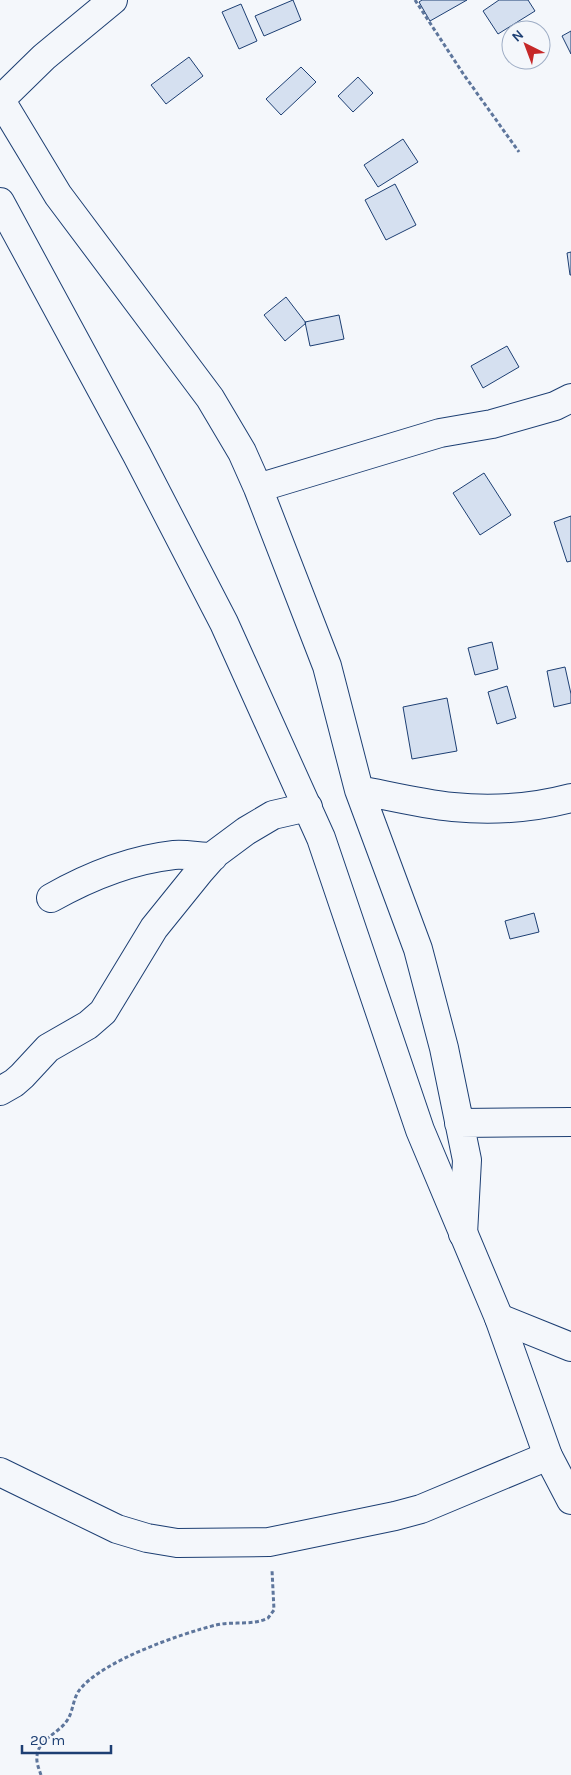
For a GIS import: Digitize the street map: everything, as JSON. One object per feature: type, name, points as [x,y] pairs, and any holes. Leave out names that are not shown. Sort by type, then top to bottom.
[{"type":"main road","points":[[113,0],[44,57],[0,100],[58,195],[210,398],[242,452],[258,488],[327,666],[359,790],[418,949],[444,1048],[466,1160],[464,1234]]},
{"type":"main road","points":[[0,202],[137,455],[224,623],[322,838],[420,1130],[499,1318],[548,1456],[571,1500]]},
{"type":"main road","points":[[258,488],[440,433],[492,424],[555,406],[571,398]]},
{"type":"main road","points":[[359,790],[452,807],[498,809],[552,803],[571,798]]},
{"type":"main road","points":[[0,1091],[22,1076],[48,1048],[88,1025],[103,1012],[154,928],[213,857],[246,831],[274,815],[308,807]]},
{"type":"main road","points":[[51,898],[82,880],[113,868],[147,859],[176,855],[213,857]]},
{"type":"main road","points":[[459,1123],[571,1122]]},
{"type":"main road","points":[[499,1318],[571,1347]]},
{"type":"main road","points":[[0,1472],[117,1529],[147,1538],[177,1543],[269,1542],[421,1509],[548,1456]]},
{"type":"path","points":[[415,0],[464,75],[519,152]]},
{"type":"path","points":[[40,1775],[37,1757],[39,1747],[67,1721],[75,1697],[81,1688],[100,1673],[173,1637],[224,1623],[249,1623],[271,1616],[274,1610],[274,1600],[269,1542]]},
{"type":"building","points":[[293,0],[301,20],[264,36],[255,16]]},
{"type":"building","points":[[422,0],[467,0],[430,21],[419,2]]},
{"type":"building","points":[[499,0],[528,0],[535,11],[521,20],[501,20],[501,32],[498,34],[483,11]]},
{"type":"building","points":[[241,4],[257,41],[239,49],[222,12]]},
{"type":"building","points":[[571,31],[571,54],[562,36]]},
{"type":"building","points":[[189,57],[203,76],[166,104],[151,85]]},
{"type":"building","points":[[301,67],[316,82],[281,115],[266,99]]},
{"type":"building","points":[[358,77],[373,93],[353,112],[338,96]]},
{"type":"building","points":[[403,139],[418,162],[378,187],[364,165]]},
{"type":"building","points":[[395,184],[416,225],[386,240],[365,200]]},
{"type":"building","points":[[571,252],[571,275],[570,275],[567,253]]},
{"type":"building","points":[[286,297],[306,323],[285,341],[264,315]]},
{"type":"building","points":[[339,315],[344,339],[310,346],[305,322]]},
{"type":"building","points":[[507,346],[519,367],[483,388],[471,366]]},
{"type":"building","points":[[484,473],[511,515],[480,535],[453,493]]},
{"type":"building","points":[[571,516],[571,561],[567,562],[554,522]]},
{"type":"building","points":[[492,642],[498,669],[475,675],[468,648]]},
{"type":"building","points":[[565,667],[571,703],[554,707],[547,671]]},
{"type":"building","points":[[507,686],[516,718],[497,724],[488,692]]},
{"type":"building","points":[[447,698],[457,751],[412,759],[403,707]]},
{"type":"building","points":[[534,913],[539,932],[510,939],[505,921]]}]
